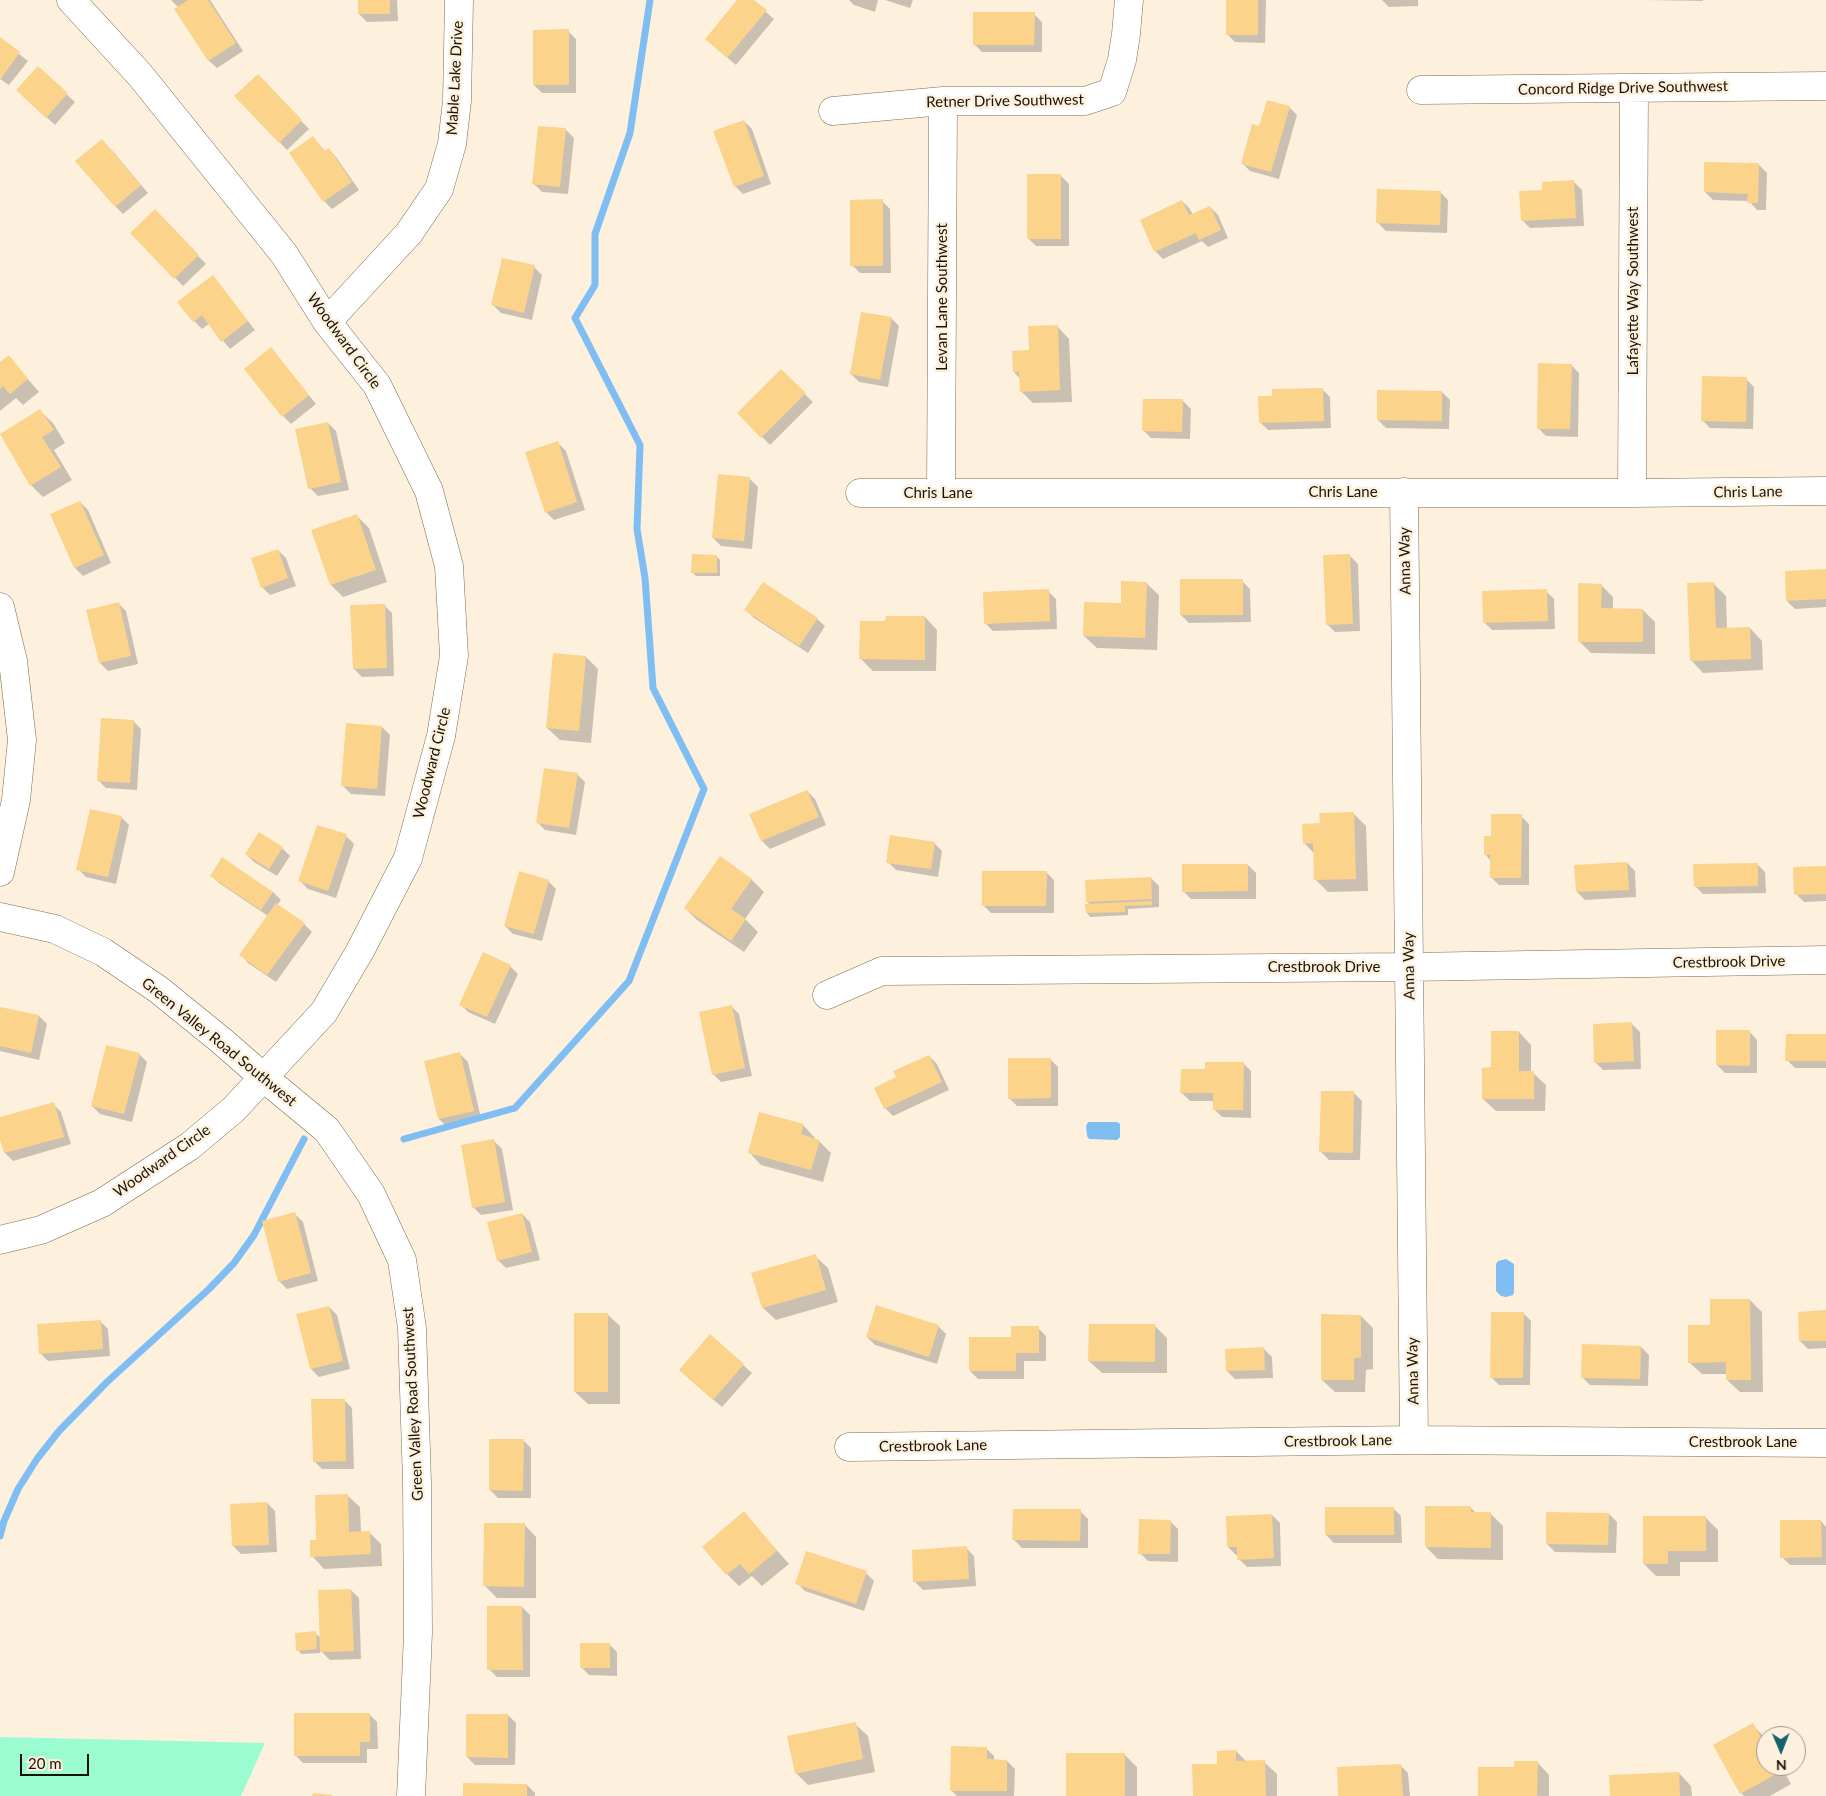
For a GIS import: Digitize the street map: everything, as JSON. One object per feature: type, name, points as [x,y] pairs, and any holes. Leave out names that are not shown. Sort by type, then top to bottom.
[{"type":"street","name":"Woodward Circle","points":[[0,1240],[41,1230],[102,1203],[190,1146],[234,1109],[324,1012],[360,951],[408,858],[441,736],[454,656],[449,566],[429,491],[377,385],[327,322],[278,246],[140,75],[71,0]]},
{"type":"street","name":"Mable Lake Drive","points":[[327,322],[409,233],[440,190],[452,144],[456,110],[459,0]]},
{"type":"street","name":"Retner Drive Southwest","points":[[833,111],[943,101],[1085,101],[1112,92],[1122,60],[1129,0]]},
{"type":"street","name":"Concord Ridge Drive Southwest","points":[[1421,90],[1826,86]]},
{"type":"street","name":"Lafayette Way Southwest","points":[[1632,494],[1634,88]]},
{"type":"street","name":"Levan Lane Southwest","points":[[941,492],[943,101]]},
{"type":"street","name":"Chris Lane","points":[[860,493],[1404,492],[1632,494],[1826,492]]},
{"type":"street","name":"Anna Way","points":[[1404,492],[1414,1440]]},
{"type":"street","points":[[0,607],[13,661],[22,740],[16,800],[0,872]]},
{"type":"street","name":"Green Valley Road Southwest","points":[[0,917],[55,929],[103,952],[159,990],[327,1130],[371,1194],[402,1260],[412,1328],[417,1482],[418,1634],[411,1796]]},
{"type":"street","name":"Crestbrook Drive","points":[[827,995],[882,971],[1410,967],[1826,960]]},
{"type":"street","name":"Crestbrook Lane","points":[[849,1447],[1414,1440],[1826,1442]]},
{"type":"green space","points":[[0,1737],[265,1743],[241,1796],[0,1796]]},
{"type":"water","points":[[1088,1122],[1117,1122],[1120,1124],[1120,1137],[1117,1140],[1089,1139],[1086,1126]]},
{"type":"water","points":[[1506,1259],[1514,1264],[1514,1292],[1513,1295],[1506,1297],[1501,1296],[1496,1291],[1496,1264],[1498,1261]]},
{"type":"building","points":[[188,0],[208,0],[236,43],[208,61],[174,9]]},
{"type":"building","points":[[358,0],[390,0],[390,14],[358,14]]},
{"type":"building","points":[[737,0],[754,0],[767,10],[727,58],[705,39]]},
{"type":"building","points":[[1226,0],[1258,0],[1258,35],[1226,35]]},
{"type":"building","points":[[973,12],[1035,12],[1034,45],[973,45]]},
{"type":"building","points":[[569,29],[569,85],[533,85],[533,30]]},
{"type":"building","points":[[0,37],[20,52],[0,80]]},
{"type":"building","points":[[38,66],[68,93],[46,118],[16,90]]},
{"type":"building","points":[[258,74],[302,120],[279,143],[234,96]]},
{"type":"building","points":[[1267,100],[1290,106],[1271,172],[1241,164],[1252,124],[1259,126]]},
{"type":"building","points":[[744,120],[764,176],[734,187],[713,131]]},
{"type":"building","points":[[538,126],[566,128],[560,187],[532,184]]},
{"type":"building","points":[[313,136],[324,151],[329,148],[352,182],[323,202],[289,153]]},
{"type":"building","points":[[102,139],[141,185],[115,207],[75,161]]},
{"type":"building","points":[[1704,162],[1759,163],[1758,203],[1747,203],[1748,194],[1704,192]]},
{"type":"building","points":[[1027,174],[1061,174],[1061,239],[1027,239]]},
{"type":"building","points":[[1574,180],[1576,218],[1521,221],[1519,191],[1542,190],[1542,182]]},
{"type":"building","points":[[1377,189],[1441,191],[1440,225],[1376,223]]},
{"type":"building","points":[[883,199],[883,266],[850,266],[850,200]]},
{"type":"building","points":[[1182,200],[1189,215],[1210,206],[1221,230],[1199,240],[1196,233],[1154,252],[1140,220]]},
{"type":"building","points":[[155,209],[199,255],[174,279],[130,233]]},
{"type":"building","points":[[502,258],[535,265],[524,313],[491,305]]},
{"type":"building","points":[[213,275],[248,321],[221,342],[202,315],[193,322],[177,302]]},
{"type":"building","points":[[861,312],[892,317],[880,380],[850,374]]},
{"type":"building","points":[[1058,325],[1060,390],[1020,392],[1019,372],[1013,372],[1012,351],[1029,350],[1028,326]]},
{"type":"building","points":[[271,347],[309,395],[282,417],[244,369]]},
{"type":"building","points":[[9,355],[28,379],[10,394],[3,386],[0,389],[0,362]]},
{"type":"building","points":[[1538,363],[1572,364],[1570,429],[1537,429]]},
{"type":"building","points":[[781,369],[806,393],[761,438],[737,413]]},
{"type":"building","points":[[1702,376],[1747,377],[1746,422],[1701,421]]},
{"type":"building","points":[[1323,388],[1324,421],[1259,423],[1258,396],[1272,396],[1272,389]]},
{"type":"building","points":[[1377,390],[1442,391],[1442,421],[1377,420]]},
{"type":"building","points":[[1143,399],[1183,399],[1182,432],[1142,431]]},
{"type":"building","points":[[40,409],[54,430],[42,437],[61,467],[30,486],[0,434]]},
{"type":"building","points":[[328,422],[341,482],[308,489],[295,429]]},
{"type":"building","points":[[558,441],[577,502],[545,513],[525,452]]},
{"type":"building","points":[[718,474],[750,477],[744,541],[712,538]]},
{"type":"building","points":[[80,501],[104,555],[74,568],[50,514]]},
{"type":"building","points":[[357,514],[376,570],[330,585],[311,530]]},
{"type":"building","points":[[278,549],[288,578],[261,588],[251,558]]},
{"type":"building","points":[[692,554],[717,555],[717,573],[691,573]]},
{"type":"building","points":[[1350,554],[1353,624],[1326,625],[1323,555]]},
{"type":"building","points":[[1826,569],[1826,599],[1786,601],[1785,571]]},
{"type":"building","points":[[1180,579],[1243,579],[1243,615],[1180,615]]},
{"type":"building","points":[[1121,581],[1147,582],[1145,638],[1083,636],[1084,602],[1121,603]]},
{"type":"building","points":[[763,582],[818,618],[799,646],[744,610]]},
{"type":"building","points":[[1714,582],[1716,628],[1750,627],[1751,659],[1690,661],[1687,583]]},
{"type":"building","points":[[1578,583],[1602,584],[1601,608],[1643,609],[1643,642],[1578,642]]},
{"type":"building","points":[[1049,589],[1050,621],[984,624],[983,592]]},
{"type":"building","points":[[1547,589],[1548,621],[1483,623],[1482,591]]},
{"type":"building","points":[[119,602],[131,656],[99,663],[86,610]]},
{"type":"building","points":[[385,604],[387,668],[353,669],[350,605]]},
{"type":"building","points":[[886,616],[925,616],[925,660],[859,659],[860,621],[885,621]]},
{"type":"building","points":[[553,653],[586,656],[579,731],[546,728]]},
{"type":"building","points":[[101,718],[134,720],[130,783],[97,781]]},
{"type":"building","points":[[346,723],[382,726],[377,789],[341,786]]},
{"type":"building","points":[[544,768],[578,773],[569,828],[536,823]]},
{"type":"building","points":[[807,790],[819,817],[761,841],[749,814]]},
{"type":"building","points":[[90,809],[122,816],[108,877],[76,870]]},
{"type":"building","points":[[1354,812],[1356,879],[1314,880],[1313,843],[1303,844],[1302,824],[1320,823],[1319,813]]},
{"type":"building","points":[[1491,814],[1522,814],[1521,878],[1490,878],[1490,855],[1484,855],[1484,836],[1491,836]]},
{"type":"building","points":[[317,825],[347,834],[328,891],[298,881]]},
{"type":"building","points":[[259,832],[283,847],[269,869],[245,854]]},
{"type":"building","points":[[890,835],[935,842],[931,869],[886,863]]},
{"type":"building","points":[[720,856],[752,879],[731,909],[746,919],[731,941],[684,908]]},
{"type":"building","points":[[222,857],[273,892],[261,910],[210,876]]},
{"type":"building","points":[[1627,862],[1629,890],[1576,892],[1574,865]]},
{"type":"building","points":[[1758,863],[1758,886],[1694,887],[1693,864]]},
{"type":"building","points":[[1182,864],[1248,864],[1248,891],[1182,892]]},
{"type":"building","points":[[1826,866],[1826,894],[1794,895],[1793,867]]},
{"type":"building","points":[[519,871],[549,880],[534,934],[504,926]]},
{"type":"building","points":[[982,871],[1047,871],[1046,906],[982,906]]},
{"type":"building","points":[[1151,877],[1152,899],[1086,902],[1085,880]]},
{"type":"building","points":[[1152,901],[1152,905],[1125,906],[1125,912],[1086,913],[1085,904]]},
{"type":"building","points":[[276,903],[305,923],[267,975],[239,955]]},
{"type":"building","points":[[483,952],[511,965],[487,1017],[459,1005]]},
{"type":"building","points":[[732,1005],[745,1068],[712,1075],[699,1012]]},
{"type":"building","points":[[0,1007],[39,1015],[31,1053],[0,1046]]},
{"type":"building","points":[[1632,1022],[1634,1061],[1594,1063],[1593,1024]]},
{"type":"building","points":[[1716,1030],[1750,1030],[1750,1066],[1716,1065]]},
{"type":"building","points":[[1491,1031],[1519,1031],[1519,1071],[1534,1071],[1534,1099],[1482,1099],[1482,1068],[1491,1067]]},
{"type":"building","points":[[1786,1034],[1826,1034],[1826,1061],[1785,1061]]},
{"type":"building","points":[[106,1045],[140,1053],[124,1114],[91,1106]]},
{"type":"building","points":[[460,1052],[474,1111],[438,1119],[424,1061]]},
{"type":"building","points":[[929,1055],[942,1082],[884,1109],[874,1088],[896,1077],[893,1071]]},
{"type":"building","points":[[1008,1058],[1051,1058],[1051,1098],[1008,1099]]},
{"type":"building","points":[[1205,1062],[1244,1062],[1243,1110],[1213,1110],[1213,1093],[1180,1093],[1181,1069],[1205,1069]]},
{"type":"building","points":[[1321,1091],[1354,1091],[1353,1153],[1319,1152]]},
{"type":"building","points":[[54,1102],[64,1137],[4,1153],[0,1140],[0,1117]]},
{"type":"building","points":[[759,1112],[804,1124],[801,1134],[820,1140],[811,1170],[748,1153]]},
{"type":"building","points":[[494,1139],[505,1202],[472,1208],[461,1145]]},
{"type":"building","points":[[295,1212],[311,1273],[278,1282],[262,1221]]},
{"type":"building","points":[[522,1213],[532,1252],[497,1261],[487,1222]]},
{"type":"building","points":[[816,1254],[826,1290],[762,1308],[751,1273]]},
{"type":"building","points":[[1710,1299],[1750,1299],[1751,1380],[1726,1380],[1726,1362],[1688,1363],[1688,1325],[1710,1325]]},
{"type":"building","points":[[876,1305],[939,1325],[929,1357],[866,1337]]},
{"type":"building","points":[[329,1306],[343,1361],[310,1369],[296,1314]]},
{"type":"building","points":[[1826,1310],[1826,1341],[1799,1341],[1798,1312]]},
{"type":"building","points":[[1491,1312],[1524,1312],[1523,1378],[1490,1378]]},
{"type":"building","points":[[574,1313],[608,1313],[608,1392],[574,1392]]},
{"type":"building","points":[[1321,1314],[1361,1315],[1361,1358],[1354,1358],[1354,1380],[1321,1380]]},
{"type":"building","points":[[101,1320],[103,1349],[39,1354],[37,1324]]},
{"type":"building","points":[[1089,1324],[1155,1324],[1155,1362],[1088,1361]]},
{"type":"building","points":[[1011,1326],[1039,1326],[1039,1353],[1016,1353],[1016,1371],[969,1371],[969,1337],[1011,1337]]},
{"type":"building","points":[[710,1334],[744,1364],[713,1400],[679,1370]]},
{"type":"building","points":[[1582,1344],[1641,1346],[1640,1379],[1581,1378]]},
{"type":"building","points":[[1264,1347],[1265,1370],[1226,1371],[1225,1349]]},
{"type":"building","points":[[311,1399],[345,1399],[346,1461],[313,1462]]},
{"type":"building","points":[[489,1439],[524,1439],[523,1491],[489,1490]]},
{"type":"building","points":[[348,1494],[349,1532],[370,1531],[371,1554],[310,1557],[310,1540],[316,1540],[315,1495]]},
{"type":"building","points":[[267,1502],[269,1545],[232,1546],[230,1504]]},
{"type":"building","points":[[1425,1506],[1471,1506],[1471,1512],[1491,1512],[1491,1548],[1425,1547]]},
{"type":"building","points":[[1325,1507],[1394,1507],[1394,1535],[1325,1535]]},
{"type":"building","points":[[1013,1509],[1081,1509],[1080,1541],[1012,1540]]},
{"type":"building","points":[[744,1511],[777,1551],[749,1574],[740,1564],[726,1575],[702,1547]]},
{"type":"building","points":[[1546,1512],[1609,1513],[1608,1545],[1546,1544]]},
{"type":"building","points":[[1272,1514],[1274,1558],[1237,1560],[1237,1547],[1227,1547],[1226,1516]]},
{"type":"building","points":[[1643,1516],[1706,1516],[1706,1551],[1668,1551],[1668,1564],[1643,1564]]},
{"type":"building","points":[[1139,1519],[1171,1520],[1170,1554],[1138,1554]]},
{"type":"building","points":[[1780,1520],[1821,1520],[1822,1557],[1780,1558]]},
{"type":"building","points":[[484,1523],[525,1523],[524,1587],[483,1586]]},
{"type":"building","points":[[967,1546],[969,1579],[913,1582],[912,1550]]},
{"type":"building","points":[[806,1551],[867,1571],[856,1604],[795,1584]]},
{"type":"building","points":[[351,1589],[354,1651],[320,1652],[318,1590]]},
{"type":"building","points":[[487,1606],[522,1606],[523,1670],[487,1670]]},
{"type":"building","points":[[316,1631],[317,1649],[296,1651],[295,1633]]},
{"type":"building","points":[[580,1643],[610,1643],[610,1668],[580,1668]]},
{"type":"building","points":[[294,1713],[370,1713],[370,1742],[360,1742],[360,1756],[294,1756]]},
{"type":"building","points":[[466,1714],[508,1714],[508,1758],[466,1757]]},
{"type":"building","points":[[856,1722],[863,1759],[795,1774],[787,1736]]},
{"type":"building","points":[[1753,1723],[1756,1729],[1756,1776],[1773,1776],[1740,1794],[1713,1745]]},
{"type":"building","points":[[951,1746],[987,1747],[987,1759],[1007,1760],[1007,1791],[950,1791]]},
{"type":"building","points":[[1236,1750],[1236,1761],[1265,1760],[1266,1796],[1193,1796],[1192,1764],[1217,1764],[1217,1751]]},
{"type":"building","points":[[1066,1753],[1125,1753],[1125,1796],[1066,1796]]},
{"type":"building","points":[[1514,1761],[1538,1761],[1537,1796],[1478,1796],[1478,1767],[1514,1767]]},
{"type":"building","points":[[1401,1764],[1403,1796],[1338,1796],[1337,1767]]},
{"type":"building","points":[[1679,1772],[1680,1796],[1610,1796],[1609,1775]]},
{"type":"building","points":[[463,1783],[527,1784],[527,1796],[463,1796]]},
{"type":"building","points":[[313,1793],[332,1795],[332,1796],[312,1796]]},
{"type":"waterway","points":[[404,1139],[515,1108],[629,981],[704,789],[653,688],[645,578],[637,529],[640,445],[575,318],[595,285],[595,234],[630,133],[650,0]]},
{"type":"waterway","points":[[0,1536],[4,1521],[18,1489],[37,1459],[59,1431],[107,1382],[209,1289],[234,1263],[254,1235],[304,1139]]}]
